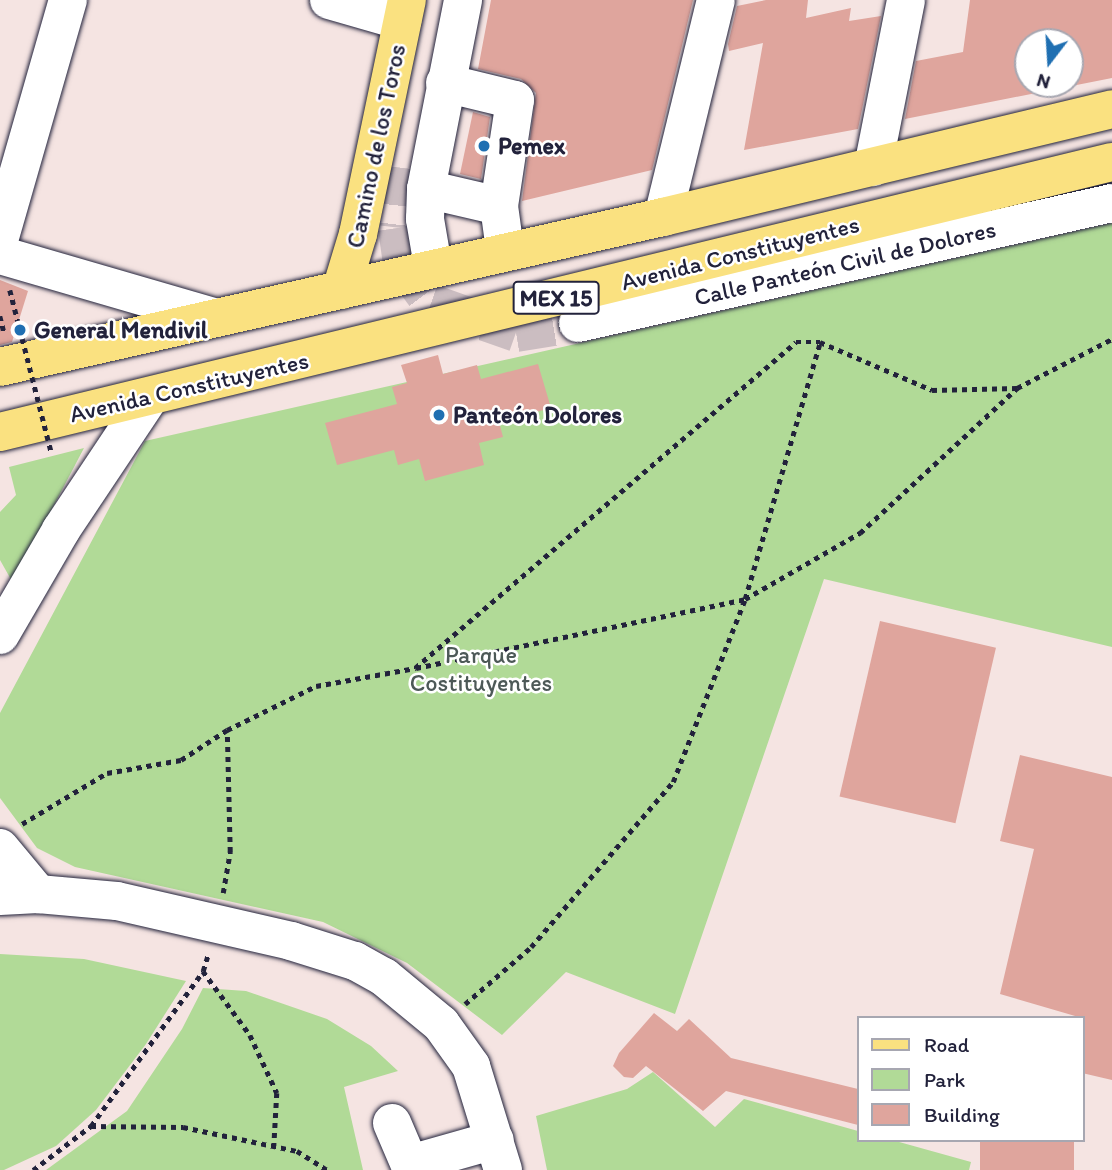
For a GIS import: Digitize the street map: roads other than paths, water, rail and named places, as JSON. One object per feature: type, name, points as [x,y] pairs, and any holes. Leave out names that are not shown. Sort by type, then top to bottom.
[{"type":"main road","name":"Camino de los Toros","points":[[341,290],[358,234],[404,11]]},
{"type":"main road","name":"MEX 15","points":[[0,367],[505,250],[663,217],[1112,109]]},
{"type":"main road","name":"Avenida Constituyentes","points":[[0,432],[149,398],[1112,162]]},
{"type":"street","points":[[0,237],[68,0]]},
{"type":"street","points":[[329,0],[404,11]]},
{"type":"street","name":"Camino de los Toros","points":[[415,179],[435,0]]},
{"type":"street","points":[[433,267],[415,179],[444,83],[463,0]]},
{"type":"street","points":[[663,217],[716,0]]},
{"type":"street","points":[[873,167],[906,0]]},
{"type":"street","points":[[444,83],[515,100],[499,206],[505,250]]},
{"type":"street","points":[[415,179],[499,206]]},
{"type":"street","name":"Calle Panteón Civil de Dolores","points":[[578,323],[1112,203]]},
{"type":"street","points":[[5,273],[213,317]]},
{"type":"street","points":[[0,635],[61,530],[149,398]]},
{"type":"street","points":[[6,839],[38,894]]},
{"type":"street","points":[[0,896],[38,894],[117,901],[328,952],[384,977],[441,1024],[471,1066],[499,1155],[411,1167],[392,1123]]},
{"type":"tunnel","points":[[404,168],[397,228],[402,264],[431,303],[516,333],[578,323]]},
{"type":"place","name":"Pemex","points":[[484,146]]},
{"type":"place","name":"General Mendivil","points":[[20,330]]},
{"type":"place","name":"Panteón Dolores","points":[[439,415]]},
{"type":"park label","name":"Parque Costituyentes","points":[[481,669]]}]
